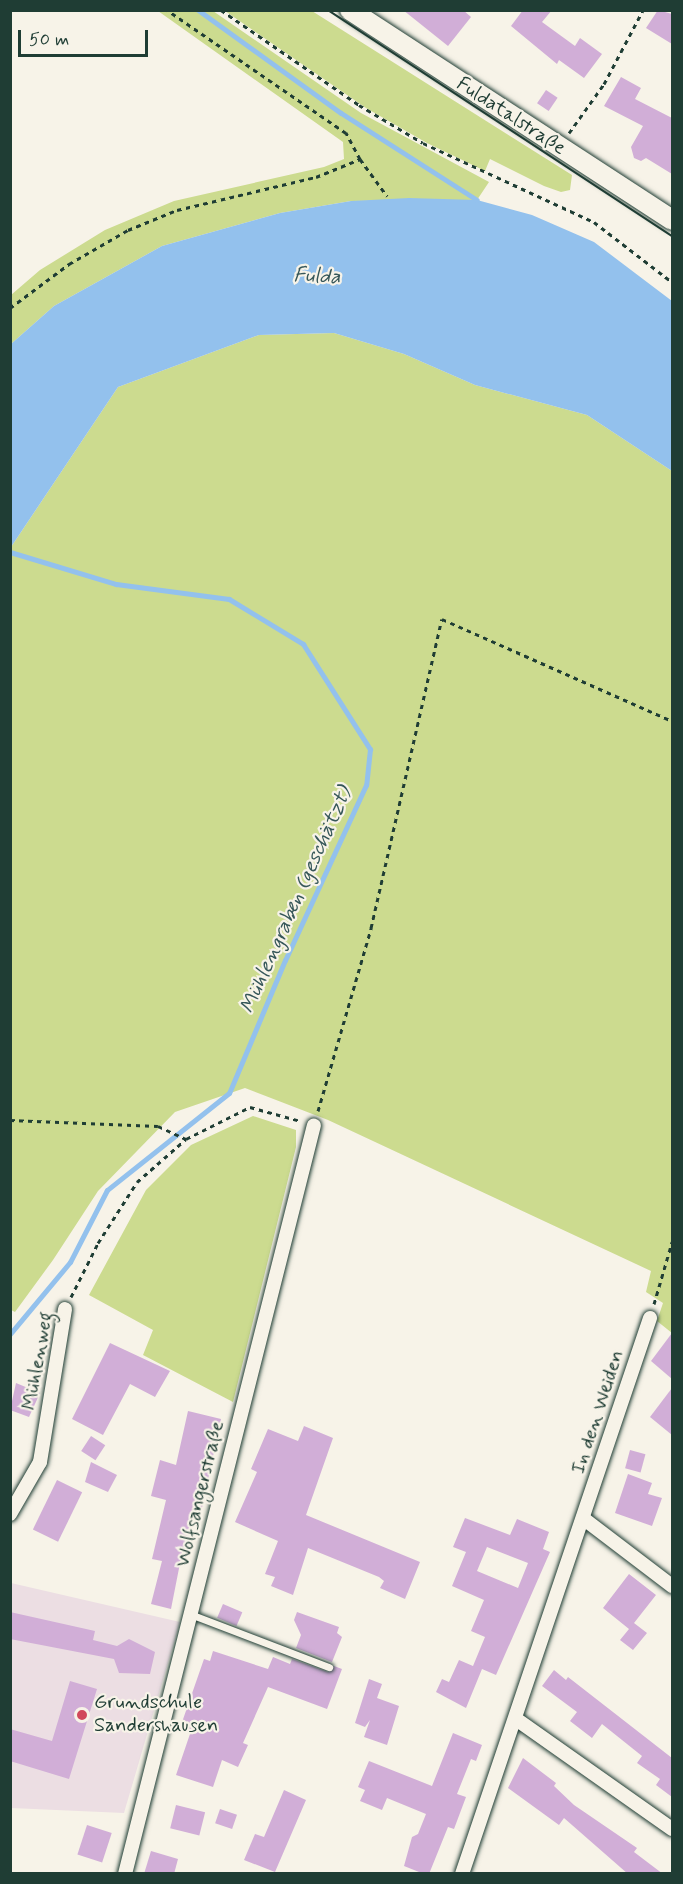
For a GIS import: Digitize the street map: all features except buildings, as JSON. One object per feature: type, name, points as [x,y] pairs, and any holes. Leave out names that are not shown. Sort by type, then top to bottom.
[{"type":"main road","name":"Fuldatalstraße","points":[[350,10],[666,216]]},
{"type":"street","name":"Wolfsangerstraße","points":[[125,1874],[314,1125]]},
{"type":"street","name":"Mühlenweg","points":[[10,1514],[40,1462],[65,1309]]},
{"type":"street","name":"In den Weiden","points":[[462,1874],[584,1519],[650,1318]]},
{"type":"street","points":[[584,1519],[672,1586]]},
{"type":"street","points":[[516,1719],[672,1829]]},
{"type":"lane","points":[[666,216],[672,232]]},
{"type":"lane","points":[[190,1614],[329,1667]]},
{"type":"path","points":[[166,10],[346,133],[360,159],[387,196]]},
{"type":"path","points":[[221,10],[359,105],[423,143],[594,222],[672,282]]},
{"type":"path","points":[[568,135],[604,84],[643,10]]},
{"type":"path","points":[[10,308],[69,264],[128,230],[177,210],[316,177],[360,159]]},
{"type":"path","points":[[314,1125],[371,928],[442,618],[672,721]]},
{"type":"path","name":"Mühlenweg","points":[[65,1309],[98,1243],[137,1182],[186,1138],[250,1107],[314,1125]]},
{"type":"path","points":[[10,1120],[158,1126],[186,1138]]},
{"type":"path","points":[[650,1318],[672,1242]]},
{"type":"shaded area","name":"Grundschule Sandershausen","points":[[11,1583],[180,1622],[124,1813],[11,1808]]},
{"type":"green space","points":[[158,11],[213,11],[361,113],[489,182],[477,200],[351,201],[280,213],[162,246],[54,306],[11,344],[11,295],[40,270],[105,230],[174,201],[324,167],[344,159],[343,142]]},
{"type":"green space","points":[[225,11],[312,11],[572,175],[570,190],[561,192],[544,186],[490,159],[485,171],[427,143],[366,108]]},
{"type":"green space","points":[[334,333],[404,354],[475,385],[587,415],[672,471],[672,1333],[657,1321],[663,1303],[646,1292],[651,1271],[328,1120],[245,1088],[175,1112],[98,1191],[53,1260],[15,1312],[11,1310],[11,547],[118,387],[259,335]]},
{"type":"green space","points":[[253,1116],[296,1130],[296,1147],[233,1402],[143,1355],[153,1330],[89,1295],[146,1190],[191,1145]]},
{"type":"water","name":"Fulda","points":[[409,198],[477,200],[532,215],[594,242],[672,301],[672,471],[587,415],[475,385],[404,354],[334,333],[259,335],[118,387],[11,547],[11,344],[54,306],[162,246],[280,213],[351,201]]},
{"type":"waterway","points":[[198,10],[341,113],[477,200]]},
{"type":"waterway","name":"Mühlengraben (geschätzt)","points":[[10,552],[116,584],[229,599],[303,644],[370,749],[366,785],[285,960],[229,1093],[107,1190],[70,1262],[10,1334]]},
{"type":"tram line","points":[[328,10],[672,236]]},
{"type":"place","name":"Grundschule Sandershausen","points":[[82,1715]]}]
